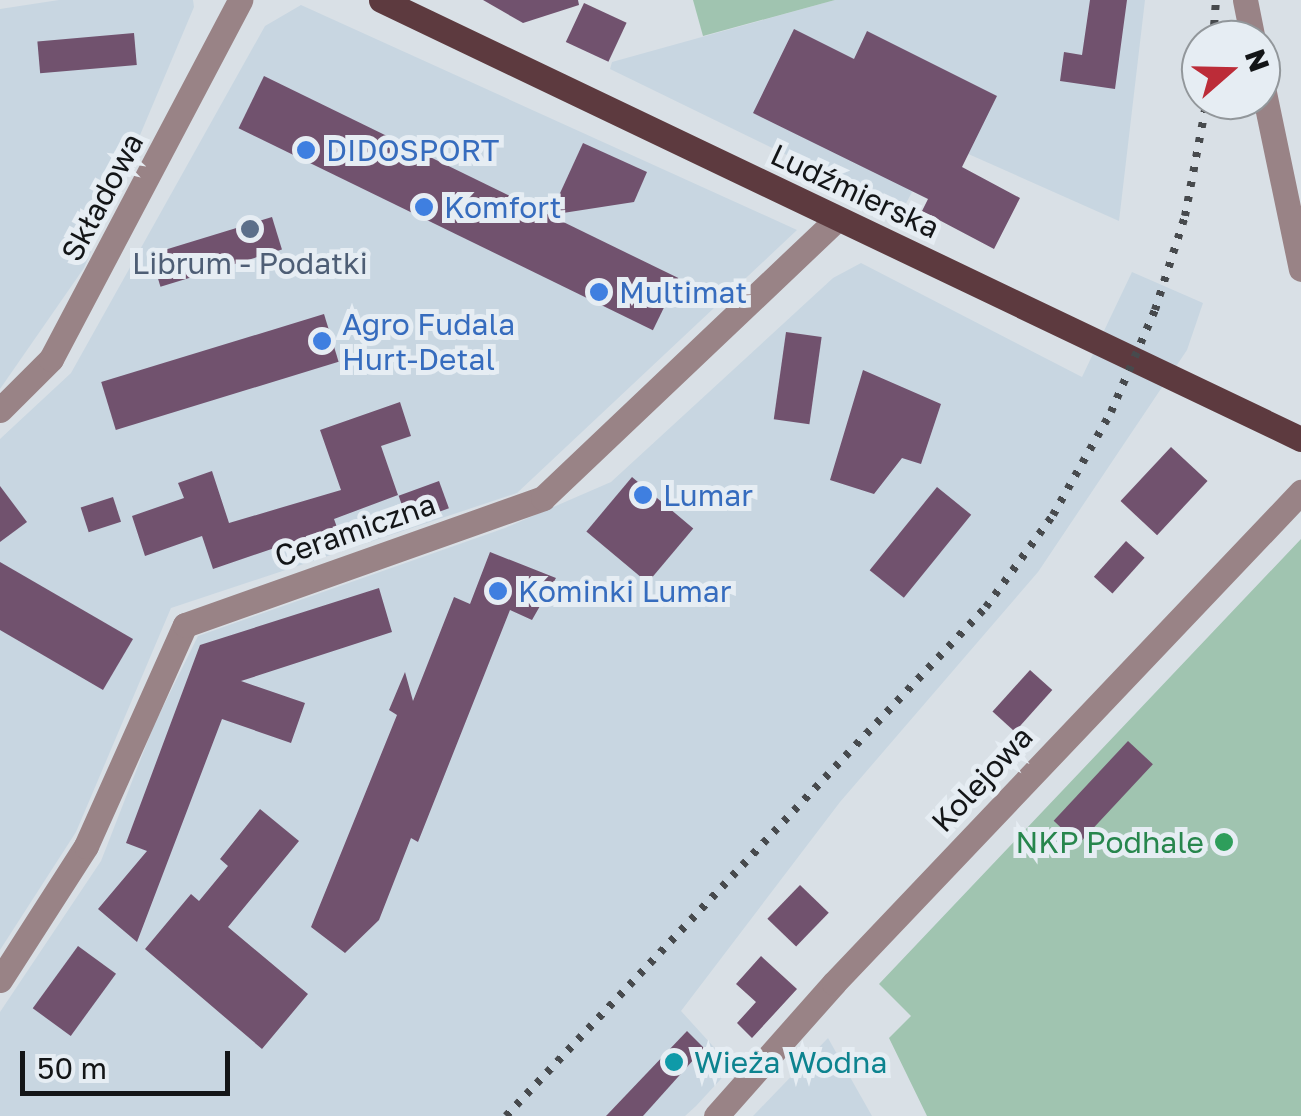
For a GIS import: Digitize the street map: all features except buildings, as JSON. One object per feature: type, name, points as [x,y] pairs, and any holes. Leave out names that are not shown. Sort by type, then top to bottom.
[{"type":"main road","name":"Ludźmierska","points":[[380,0],[1301,440]]},
{"type":"street","name":"Składowa","points":[[0,410],[51,359],[240,0]]},
{"type":"street","points":[[1270,120],[1301,269]]},
{"type":"street","name":"Ceramiczna","points":[[0,980],[86,846],[185,625],[543,498],[837,219]]},
{"type":"street","name":"Kolejowa","points":[[716,1116],[834,982],[1301,492]]},
{"type":"shaded area","points":[[59,0],[193,0],[194,7],[84,268],[0,389],[0,9]]},
{"type":"shaded area","points":[[835,0],[1145,0],[1119,221],[939,141],[902,211],[610,69],[612,62]]},
{"type":"shaded area","points":[[301,5],[797,230],[517,493],[171,608],[76,832],[0,950],[0,439],[71,373],[265,26]]},
{"type":"shaded area","points":[[861,263],[1082,377],[1132,272],[1203,303],[1187,350],[1038,572],[840,802],[681,1011],[732,1067],[696,1106],[685,1116],[0,1116],[0,1012],[101,861],[154,725],[198,636],[505,528],[611,482],[833,278]]},
{"type":"shaded area","points":[[828,1038],[872,1116],[753,1116]]},
{"type":"green space","points":[[693,0],[835,0],[703,36]]},
{"type":"green space","points":[[1301,539],[1301,1116],[927,1116],[889,1038],[911,1016],[879,984]]},
{"type":"railway","points":[[1214,20],[1216,0]]},
{"type":"railway","points":[[506,1116],[986,607],[1053,515],[1111,412],[1155,310],[1185,216],[1203,120]]},
{"type":"place","name":"DIDOSPORT","points":[[306,150]]},
{"type":"place","name":"Komfort","points":[[424,207]]},
{"type":"place","name":"Librum - Podatki","points":[[250,229]]},
{"type":"place","name":"Multimat","points":[[599,292]]},
{"type":"place","name":"Agro Fudala Hurt-Detal","points":[[322,341]]},
{"type":"place","name":"Lumar","points":[[643,495]]},
{"type":"place","name":"Kominki Lumar","points":[[498,591]]},
{"type":"place","name":"NKP Podhale","points":[[1224,842]]},
{"type":"place","name":"Wieża Wodna","points":[[674,1062]]}]
